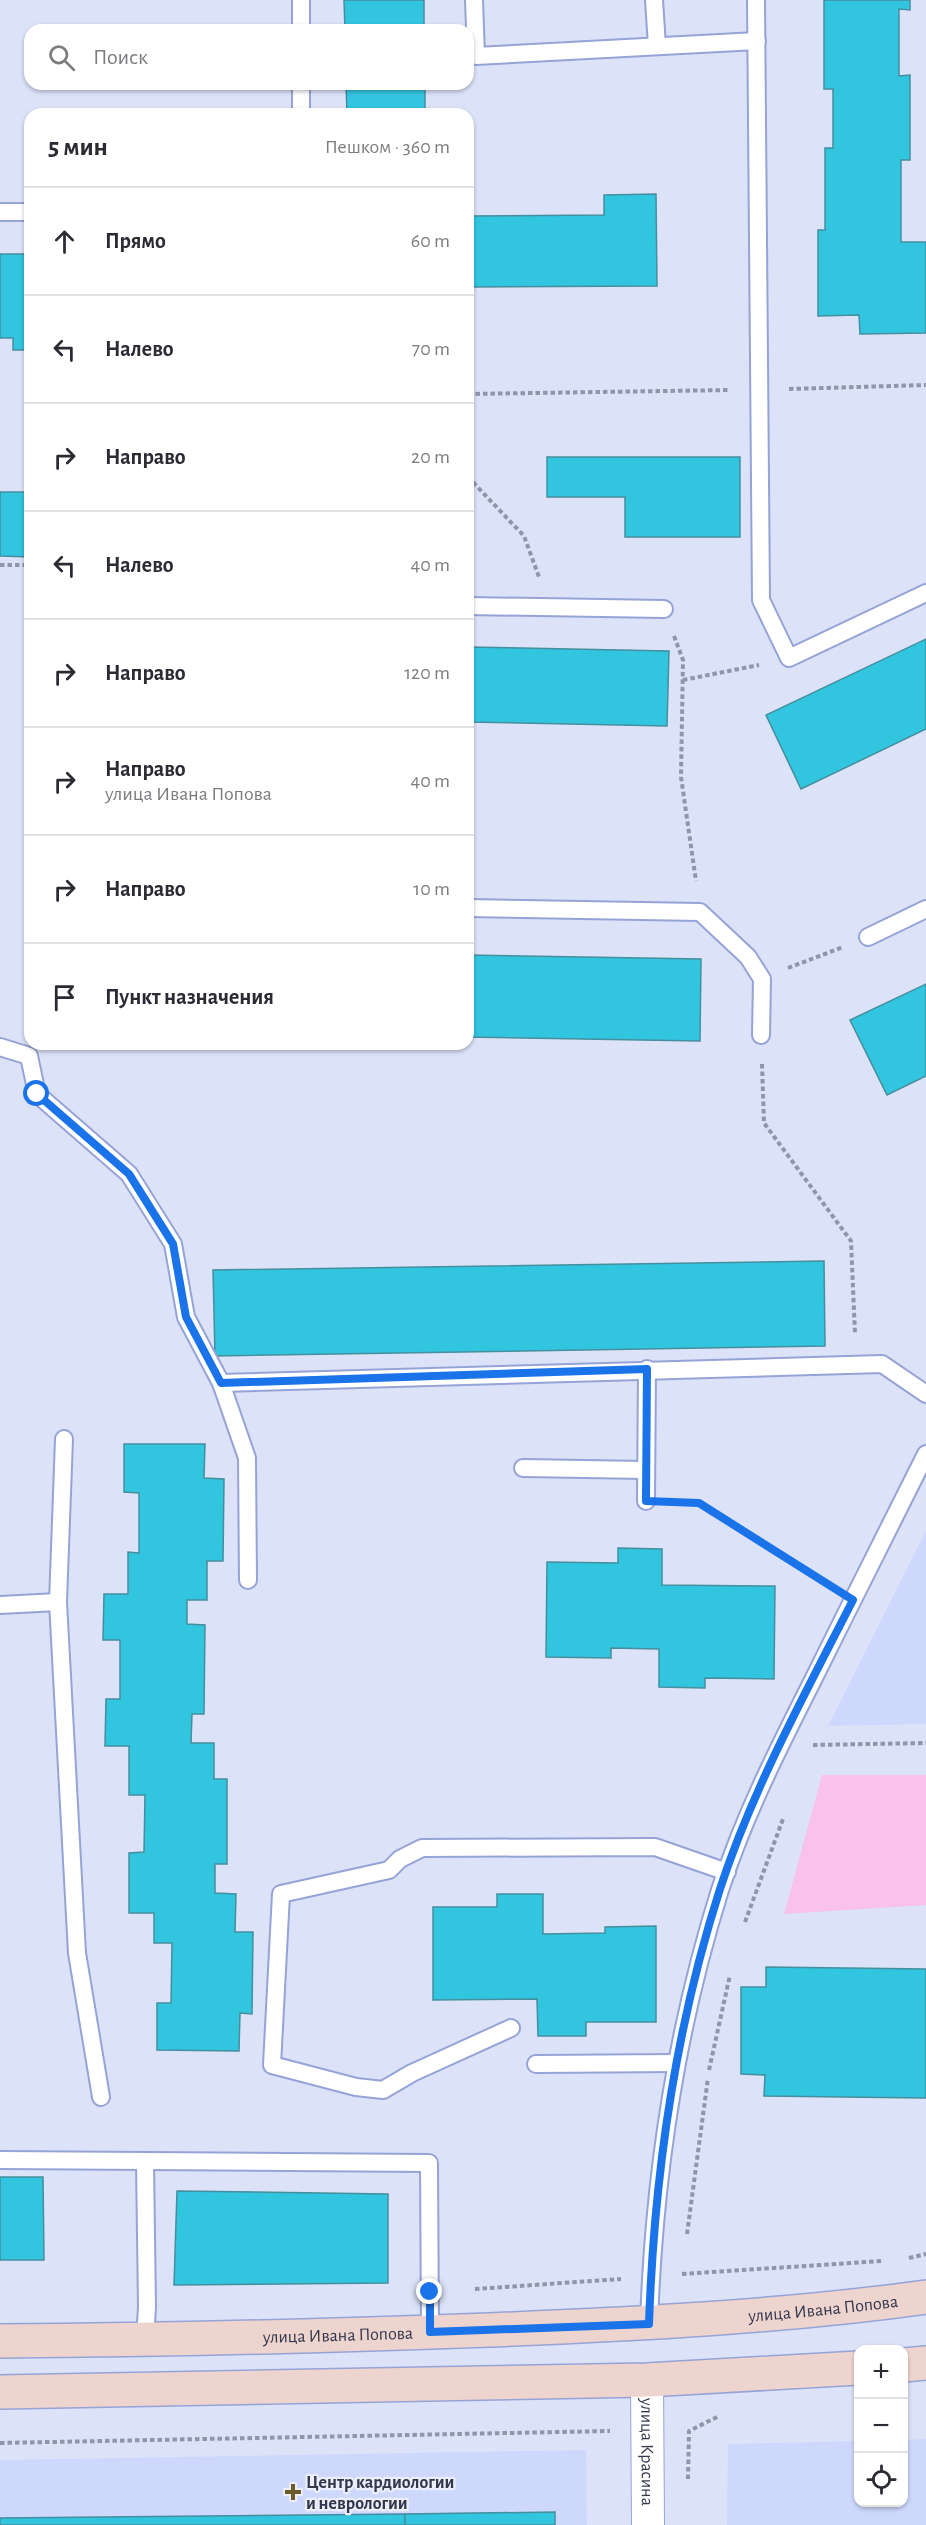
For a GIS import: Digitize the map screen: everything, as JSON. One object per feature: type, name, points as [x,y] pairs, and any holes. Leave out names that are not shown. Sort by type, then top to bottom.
[{"type":"main road","name":"улица Ивана Попова","points":[[0,2341],[145,2340],[649,2324],[837,2309],[926,2297]]},
{"type":"main road","points":[[908,2365],[926,2363]]},
{"type":"main road","points":[[0,2392],[647,2380],[854,2368]]},
{"type":"street","name":"улица Красина","points":[[647,2380],[648,2525]]},
{"type":"lane","points":[[301,0],[301,24]]},
{"type":"lane","points":[[474,0],[476,56],[757,41]]},
{"type":"lane","points":[[654,0],[657,46]]},
{"type":"lane","points":[[756,0],[761,600],[789,658],[926,593]]},
{"type":"lane","points":[[301,90],[301,108]]},
{"type":"lane","points":[[0,212],[24,212]]},
{"type":"lane","points":[[474,606],[664,609]]},
{"type":"lane","points":[[474,908],[700,912],[748,957],[762,979],[761,1035]]},
{"type":"lane","points":[[868,937],[926,909]]},
{"type":"lane","points":[[0,1047],[24,1049]]},
{"type":"lane","points":[[30,1050],[37,1094],[129,1174],[173,1244],[186,1317],[221,1383],[247,1458],[248,1580]]},
{"type":"lane","points":[[221,1383],[882,1364],[926,1394]]},
{"type":"lane","points":[[646,1501],[647,1369]]},
{"type":"lane","points":[[64,1439],[58,1602],[77,1953],[101,2097]]},
{"type":"lane","points":[[649,2324],[656,2211],[671,2087],[693,1991],[727,1872],[775,1755],[926,1454]]},
{"type":"lane","points":[[523,1468],[646,1470]]},
{"type":"lane","points":[[0,1605],[58,1602]]},
{"type":"lane","points":[[511,2028],[412,2073],[383,2090],[356,2087],[272,2065],[281,1894],[388,1870],[400,1859],[422,1848],[655,1847],[727,1872]]},
{"type":"lane","points":[[536,2064],[676,2063]]},
{"type":"lane","points":[[0,2160],[429,2163],[430,2332]]},
{"type":"lane","points":[[145,2162],[147,2307],[145,2340]]},
{"type":"path","points":[[474,394],[926,385]]},
{"type":"path","points":[[474,483],[524,536],[551,609]]},
{"type":"path","points":[[0,564],[24,565]]},
{"type":"path","points":[[664,609],[683,660],[681,777],[700,912]]},
{"type":"path","points":[[683,680],[789,658]]},
{"type":"path","points":[[762,979],[868,937]]},
{"type":"path","points":[[761,1035],[764,1123],[851,1241],[857,1365]]},
{"type":"path","points":[[646,1501],[699,1503],[853,1600]]},
{"type":"path","points":[[814,1734],[809,1745],[926,1743]]},
{"type":"path","points":[[742,1930],[786,1810]]},
{"type":"path","points":[[687,2241],[709,2074],[731,1974]]},
{"type":"path","points":[[907,2258],[926,2254]]},
{"type":"path","points":[[684,2263],[682,2274],[885,2261]]},
{"type":"path","points":[[468,2290],[630,2278]]},
{"type":"path","points":[[0,2443],[610,2430]]},
{"type":"shaded area","points":[[926,1531],[926,1724],[828,1726]]},
{"type":"shaded area","points":[[822,1775],[926,1775],[926,1905],[784,1914]]},
{"type":"shaded area","points":[[926,2439],[926,2525],[727,2525],[728,2444],[854,2441],[854,2507],[908,2507],[908,2440]]},
{"type":"shaded area","name":"Центр кардиологии и неврологии","points":[[586,2450],[587,2525],[0,2525],[0,2460]]},
{"type":"building","points":[[344,0],[424,0],[424,24],[345,24]]},
{"type":"building","points":[[824,0],[910,0],[910,10],[899,9],[899,76],[910,75],[910,160],[901,160],[901,242],[926,242],[926,333],[860,334],[859,315],[818,316],[818,230],[825,230],[825,148],[833,148],[833,89],[824,89]]},
{"type":"building","points":[[346,90],[425,90],[425,108],[347,108]]},
{"type":"building","points":[[656,194],[657,286],[474,287],[474,216],[604,215],[604,195]]},
{"type":"building","points":[[0,254],[24,254],[24,350],[13,350],[13,338],[0,338]]},
{"type":"building","points":[[547,457],[740,457],[740,537],[625,537],[625,497],[547,497]]},
{"type":"building","points":[[0,492],[24,492],[24,557],[0,556]]},
{"type":"building","points":[[926,639],[926,729],[801,789],[766,715]]},
{"type":"building","points":[[474,647],[669,651],[667,726],[474,722]]},
{"type":"building","points":[[474,955],[701,959],[700,1041],[474,1037]]},
{"type":"building","points":[[926,984],[926,1076],[887,1095],[850,1020]]},
{"type":"building","points":[[824,1261],[825,1346],[215,1356],[213,1270]]},
{"type":"building","points":[[124,1444],[205,1444],[204,1478],[224,1479],[223,1561],[207,1561],[207,1600],[187,1600],[187,1624],[205,1625],[204,1714],[192,1714],[191,1743],[214,1743],[214,1779],[227,1779],[227,1864],[215,1864],[215,1893],[236,1894],[235,1932],[253,1932],[252,2014],[240,2013],[239,2051],[157,2050],[157,2003],[171,2003],[172,1943],[154,1943],[154,1913],[129,1913],[129,1853],[144,1852],[145,1795],[129,1795],[129,1746],[105,1746],[106,1699],[120,1699],[120,1640],[103,1640],[104,1594],[128,1594],[128,1552],[139,1553],[139,1493],[124,1492]]},
{"type":"building","points":[[618,1548],[662,1549],[662,1585],[775,1586],[774,1679],[705,1678],[705,1688],[659,1687],[659,1649],[611,1648],[611,1658],[546,1657],[547,1562],[618,1563]]},
{"type":"building","points":[[497,1894],[543,1894],[543,1934],[605,1933],[605,1927],[656,1926],[656,2022],[586,2022],[586,2036],[538,2036],[537,1999],[433,2000],[433,1907],[497,1907]]},
{"type":"building","points":[[766,1967],[926,1969],[926,2098],[764,2096],[765,2075],[741,2074],[741,1987],[766,1987]]},
{"type":"building","points":[[0,2177],[43,2177],[44,2260],[0,2260]]},
{"type":"building","points":[[177,2191],[388,2194],[388,2283],[174,2285]]},
{"type":"building","points":[[555,2512],[555,2525],[405,2525],[405,2514]]},
{"type":"building","points":[[405,2514],[405,2525],[0,2525],[0,2518]]},
{"type":"place","name":"Центр кардиологии и неврологии","points":[[293,2492]]},
{"type":"route","points":[[37,1094],[129,1174],[173,1244],[186,1317],[221,1383],[647,1369],[646,1501],[699,1503],[853,1600],[775,1755],[720,1890],[690,2003],[671,2087],[656,2211],[650,2276],[649,2324],[430,2332],[430,2292]]}]
